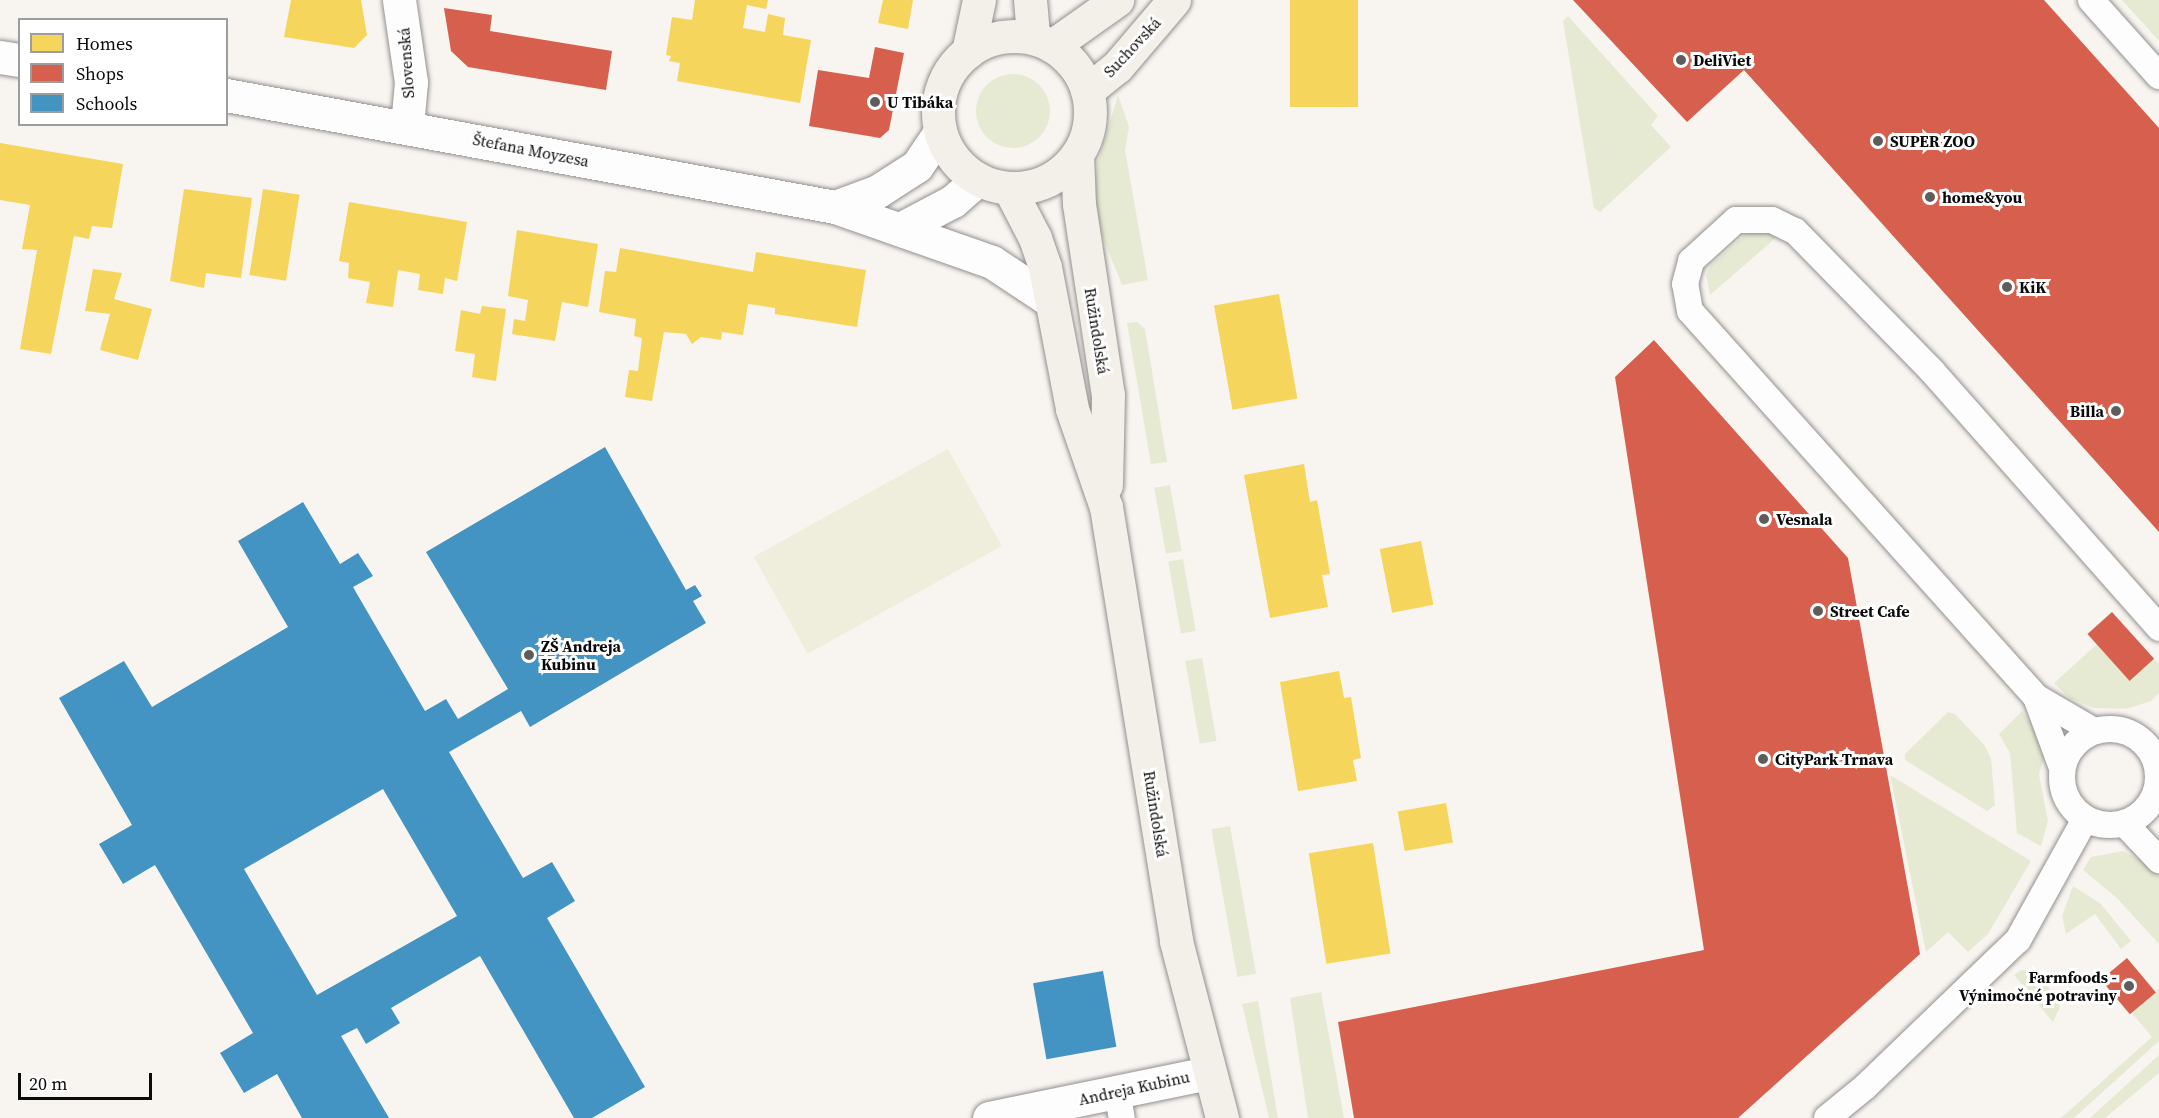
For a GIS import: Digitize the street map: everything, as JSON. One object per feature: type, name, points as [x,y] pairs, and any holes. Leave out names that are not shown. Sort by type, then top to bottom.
[{"type":"main road","points":[[968,52],[979,0]]},
{"type":"main road","points":[[1030,0],[1043,42]]},
{"type":"main road","points":[[1043,42],[1117,0]]},
{"type":"main road","name":"Suchovská","points":[[1087,91],[1118,67],[1174,0]]},
{"type":"main road","points":[[999,38],[1043,42],[1068,58],[1087,91],[1088,124],[1077,155],[1048,181],[1009,188],[978,179],[961,167],[940,132],[938,114],[946,79],[968,52],[999,38]]},
{"type":"main road","name":"Ružindolská","points":[[1077,155],[1078,204],[1108,395],[1106,507]]},
{"type":"main road","name":"Ružindolská","points":[[1009,188],[1035,238],[1045,267],[1048,299],[1072,409],[1106,507],[1176,941],[1222,1118]]},
{"type":"street","name":"Slovenská","points":[[399,0],[411,82],[407,126]]},
{"type":"street","points":[[0,57],[18,60]]},
{"type":"street","name":"Štefana Moyzesa","points":[[228,95],[407,126],[835,207],[992,262],[1048,299]]},
{"type":"street","points":[[835,207],[878,191],[917,166],[940,132]]},
{"type":"street","points":[[900,229],[952,201],[978,179]]},
{"type":"street","name":"Andreja Kubinu","points":[[989,1118],[1120,1105],[1209,1073]]},
{"type":"lane","points":[[2091,0],[2159,76]]},
{"type":"lane","points":[[2036,697],[2062,768],[2066,797],[2085,819],[2104,826],[2125,824],[2155,808],[2158,771],[2151,735],[2121,730],[2094,731],[2036,697],[1690,311],[1685,284],[1691,261],[1736,220],[1772,219],[1785,224],[1808,243],[1932,371],[2159,628]]},
{"type":"lane","points":[[2062,768],[2074,746],[2094,731]]},
{"type":"lane","points":[[1827,1118],[1865,1087],[2018,940],[2085,819]]},
{"type":"lane","points":[[2125,824],[2159,860]]},
{"type":"green space","points":[[2122,0],[2159,0],[2159,41]]},
{"type":"green space","points":[[1568,16],[1658,116],[1651,125],[1671,147],[1600,212],[1594,208],[1563,21]]},
{"type":"green space","points":[[1013,74],[1027,77],[1039,85],[1047,97],[1050,111],[1047,125],[1039,137],[1027,145],[1013,148],[999,145],[987,137],[979,125],[976,111],[979,97],[987,85],[999,77]]},
{"type":"green space","points":[[1118,95],[1129,127],[1125,150],[1148,280],[1122,285],[1101,233],[1094,202],[1098,162]]},
{"type":"green space","points":[[1771,228],[1778,236],[1710,295],[1706,275],[1711,265],[1747,233]]},
{"type":"green space","points":[[1137,322],[1145,329],[1167,462],[1151,464],[1127,323]]},
{"type":"green space","points":[[948,449],[1002,546],[808,654],[754,557]]},
{"type":"green space","points":[[1170,485],[1182,551],[1166,554],[1154,488]]},
{"type":"green space","points":[[1183,559],[1196,631],[1181,633],[1168,562]]},
{"type":"green space","points":[[2097,644],[2131,681],[2154,659],[2159,664],[2159,693],[2151,701],[2126,709],[2094,708],[2069,698],[2054,683]]},
{"type":"green space","points":[[1202,658],[1217,741],[1200,744],[1185,661]]},
{"type":"green space","points":[[2022,711],[2041,736],[2045,754],[2039,774],[2048,821],[2041,846],[2017,833],[2010,753],[1999,734]]},
{"type":"green space","points":[[1948,712],[1955,714],[1985,746],[1991,759],[1995,805],[1987,811],[1905,760],[1905,754]]},
{"type":"green space","points":[[1890,775],[2031,861],[1988,934],[1968,952],[1948,932],[1926,952]]},
{"type":"green space","points":[[1230,826],[1256,974],[1237,977],[1211,829]]},
{"type":"green space","points":[[2123,851],[2146,863],[2159,876],[2159,944],[2117,898],[2083,870],[2091,857]]},
{"type":"green space","points":[[2073,886],[2101,904],[2131,941],[2121,949],[2095,914],[2066,934],[2062,916]]},
{"type":"green space","points":[[2021,970],[2032,971],[2058,997],[2060,1007],[2053,1022],[2014,975]]},
{"type":"green space","points":[[2159,989],[2159,1041],[2074,1118],[2061,1118],[2152,1037],[2131,1012]]},
{"type":"green space","points":[[1321,992],[1344,1118],[1308,1118],[1290,998]]},
{"type":"green space","points":[[1258,1001],[1278,1118],[1269,1118],[1242,1004]]},
{"type":"green space","points":[[2159,1055],[2159,1073],[2105,1118],[2090,1118]]},
{"type":"building: Homes","points":[[291,0],[361,0],[367,35],[354,48],[284,37]]},
{"type":"building: Homes","points":[[695,0],[768,0],[766,9],[747,5],[743,28],[765,32],[768,14],[785,18],[783,35],[811,40],[800,103],[677,81],[680,63],[669,61],[671,56],[666,55],[672,17],[692,20]]},
{"type":"building: Homes","points":[[883,0],[913,0],[908,29],[878,23]]},
{"type":"building: Homes","points":[[1290,0],[1358,0],[1358,107],[1290,107]]},
{"type":"building: Homes","points":[[0,143],[123,164],[112,228],[92,226],[89,239],[74,236],[51,354],[20,349],[37,250],[22,249],[30,205],[0,200]]},
{"type":"building: Homes","points":[[184,189],[252,198],[241,278],[206,273],[204,288],[170,281]]},
{"type":"building: Homes","points":[[263,189],[300,195],[286,281],[249,275]]},
{"type":"building: Homes","points":[[349,202],[467,222],[457,281],[445,278],[443,294],[418,290],[420,274],[398,270],[393,307],[366,303],[370,282],[348,278],[349,263],[339,261]]},
{"type":"building: Homes","points":[[517,230],[598,244],[588,307],[562,302],[555,341],[512,334],[514,319],[525,321],[528,300],[508,296]]},
{"type":"building: Homes","points":[[620,248],[753,272],[756,252],[866,270],[857,327],[775,314],[775,308],[748,304],[743,335],[722,332],[721,340],[701,337],[692,344],[686,334],[664,332],[652,401],[625,397],[629,370],[638,371],[642,338],[634,336],[636,319],[599,312],[605,271],[616,272]]},
{"type":"building: Homes","points":[[93,269],[122,273],[114,299],[152,309],[138,360],[100,350],[110,314],[85,311]]},
{"type":"building: Homes","points":[[1279,294],[1297,398],[1232,410],[1214,305]]},
{"type":"building: Homes","points":[[482,306],[506,309],[496,381],[472,377],[475,354],[455,351],[461,310],[480,314]]},
{"type":"building: Homes","points":[[1304,464],[1310,502],[1317,500],[1330,574],[1322,575],[1328,607],[1270,618],[1244,475]]},
{"type":"building: Homes","points":[[1421,541],[1433,605],[1392,613],[1380,549]]},
{"type":"building: Homes","points":[[1339,671],[1344,698],[1351,697],[1361,758],[1353,760],[1357,781],[1298,791],[1280,682]]},
{"type":"building: Homes","points":[[1446,803],[1453,842],[1405,851],[1398,812]]},
{"type":"building: Homes","points":[[1373,843],[1391,954],[1326,964],[1309,853]]},
{"type":"building: Shops","points":[[1573,0],[2044,0],[2159,128],[2159,532],[1744,70],[1687,122]]},
{"type":"building: Shops","points":[[444,8],[492,15],[490,31],[612,51],[606,90],[468,67],[451,51]]},
{"type":"building: Shops","points":[[875,47],[904,53],[889,130],[880,138],[809,126],[818,70],[869,78]]},
{"type":"building: Shops","name":"CityPark Trnava","points":[[1654,340],[1848,558],[1920,954],[1738,1118],[1354,1118],[1338,1022],[1704,950],[1615,377]]},
{"type":"building: Shops","points":[[2112,612],[2154,659],[2130,681],[2087,634]]},
{"type":"building: Shops","name":"Farmfoods - Výnimočné potraviny","points":[[2127,958],[2156,992],[2130,1014],[2101,980]]},
{"type":"building: Schools","points":[[605,447],[686,590],[695,585],[702,596],[693,601],[706,623],[530,727],[521,711],[449,752],[523,878],[552,862],[575,901],[547,918],[645,1087],[592,1118],[574,1118],[480,956],[391,1008],[400,1023],[366,1044],[357,1028],[341,1036],[389,1118],[302,1118],[277,1074],[244,1093],[220,1053],[253,1033],[155,865],[123,884],[99,844],[132,825],[59,698],[124,661],[152,707],[288,627],[238,541],[303,502],[340,564],[358,553],[373,576],[353,587],[425,711],[446,699],[458,719],[508,689],[426,552]],"holes":[[[383,789],[457,916],[317,995],[244,869]]]},
{"type":"building: Schools","points":[[1103,971],[1116,1047],[1046,1059],[1033,983]]},
{"type":"place","name":"DeliViet","points":[[1681,60]]},
{"type":"place","name":"U Tibáka","points":[[875,102]]},
{"type":"place","name":"SUPER ZOO","points":[[1878,141]]},
{"type":"place","name":"home&you","points":[[1930,197]]},
{"type":"place","name":"KiK","points":[[2007,287]]},
{"type":"place","name":"Billa","points":[[2116,411]]},
{"type":"place","name":"Vesnala","points":[[1764,519]]},
{"type":"place","name":"Street Cafe","points":[[1818,611]]},
{"type":"place","name":"ZŠ Andreja Kubinu","points":[[529,655]]},
{"type":"place","name":"CityPark Trnava","points":[[1763,759]]},
{"type":"place","name":"Farmfoods - Výnimočné potraviny","points":[[2129,986]]}]
